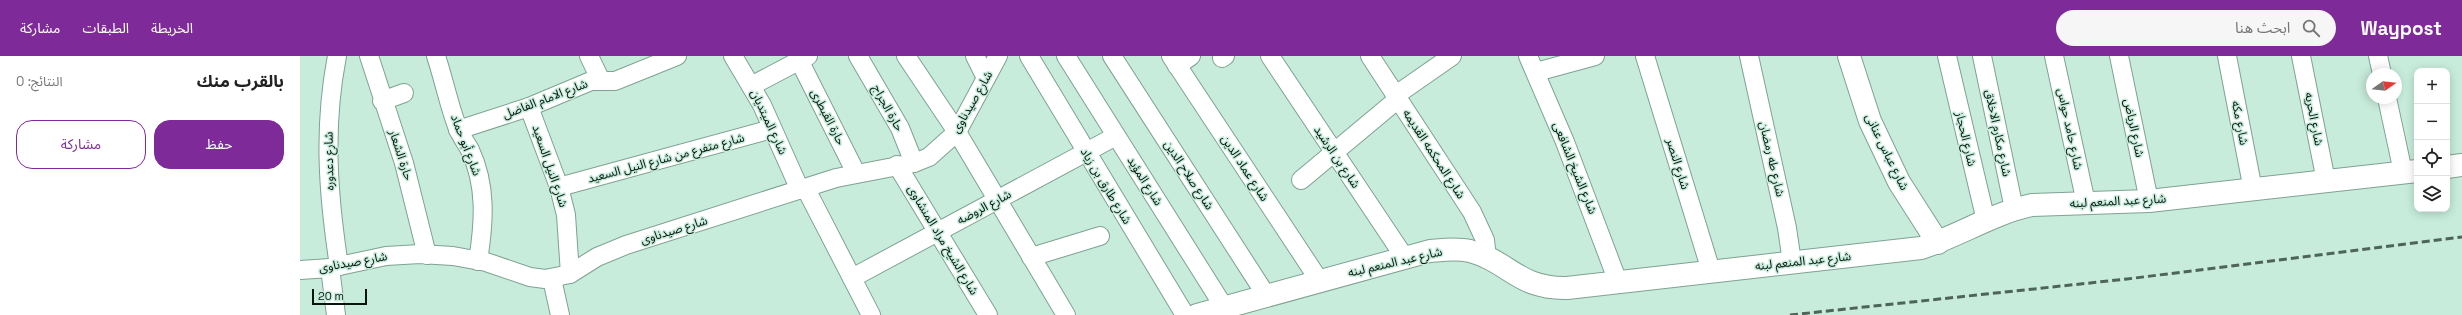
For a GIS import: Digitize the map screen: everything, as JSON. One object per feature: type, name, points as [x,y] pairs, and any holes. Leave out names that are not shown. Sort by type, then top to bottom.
[{"type":"main road","name":"شارع عباس عنانى","points":[[1849,56],[1870,121],[1899,182],[1938,242]]},
{"type":"main road","points":[[2450,167],[2462,165]]},
{"type":"main road","name":"شارع عبد المنعم لبنه","points":[[1197,315],[1319,280],[1430,251],[1452,249],[1470,251],[1487,258],[1520,279],[1552,288],[1904,250],[1938,242],[2014,209],[2052,203],[2149,201],[2410,171]]},
{"type":"street","name":"شارع دعدوره","points":[[336,315],[327,152],[329,95],[337,56]]},
{"type":"street","name":"حارة الشعار","points":[[369,56],[382,101],[408,178],[427,255]]},
{"type":"street","name":"شارع أبو حماد","points":[[436,56],[458,130],[470,151],[480,177],[484,204],[483,232],[478,261]]},
{"type":"street","points":[[589,56],[601,81]]},
{"type":"street","name":"شارع الامام الفاضل","points":[[458,130],[529,107],[591,81],[615,81],[676,56]]},
{"type":"street","name":"شارع الميتديان","points":[[733,56],[751,86],[803,190],[871,315]]},
{"type":"street","name":"حارة الجراج","points":[[858,56],[900,128],[906,164]]},
{"type":"street","points":[[906,56],[957,132],[1066,315]]},
{"type":"street","points":[[975,56],[986,78]]},
{"type":"street","name":"شارع صيدناوى","points":[[300,270],[334,267],[386,256],[427,255],[478,261],[530,277],[552,278],[570,274],[597,257],[626,245],[856,173],[906,164],[929,157],[957,132],[998,56]]},
{"type":"street","name":"شارع طارق بن زياد","points":[[1029,56],[1185,315]]},
{"type":"street","name":"شارع المؤيد","points":[[1066,56],[1224,307]]},
{"type":"street","name":"شارع صلاح الدين","points":[[1112,56],[1266,295]]},
{"type":"street","name":"شارع بن الرشيد","points":[[1270,56],[1405,258]]},
{"type":"street","name":"شارع المحكمه القديمه","points":[[1370,56],[1472,212],[1485,240],[1487,258]]},
{"type":"street","points":[[1300,180],[1334,153],[1397,97],[1452,56]]},
{"type":"street","name":"شارع الشيخ الشافعى","points":[[1528,56],[1536,72],[1587,197],[1618,282]]},
{"type":"street","points":[[1536,72],[1596,56]]},
{"type":"street","name":"شارع النصر","points":[[1646,56],[1711,271]]},
{"type":"street","name":"شارع طه رمضان","points":[[1749,56],[1787,228],[1792,262]]},
{"type":"street","name":"شارع الحجاز","points":[[1947,56],[1986,221]]},
{"type":"street","name":"شارع مكارم الاخلاق","points":[[1982,56],[2014,209]]},
{"type":"street","name":"شارع حامد حواس","points":[[2054,56],[2086,203]]},
{"type":"street","name":"شارع الرياض","points":[[2119,56],[2149,201]]},
{"type":"street","name":"شارع مكه","points":[[2227,56],[2253,190]]},
{"type":"street","name":"شارع الحريه","points":[[2301,56],[2326,181]]},
{"type":"street","points":[[2378,56],[2381,68]]},
{"type":"street","points":[[751,86],[803,58]]},
{"type":"street","name":"حارة القبطرى","points":[[803,58],[856,173]]},
{"type":"street","name":"شارع عماد الدين","points":[[1180,59],[1319,280]]},
{"type":"street","points":[[382,101],[404,93]]},
{"type":"street","points":[[2389,104],[2410,171]]},
{"type":"street","name":"شارع النيل السعيد","points":[[529,107],[559,187],[566,215],[570,274]]},
{"type":"street","name":"شارع متفرع من شارع النيل السعيد","points":[[559,187],[772,129]]},
{"type":"street","name":"شارع الروضه","points":[[852,278],[1116,136]]},
{"type":"street","name":"شارع الشيخ مراد المنشاوى","points":[[906,164],[937,232],[988,315]]},
{"type":"street","points":[[1031,257],[1100,236]]},
{"type":"street","points":[[552,278],[560,315]]},
{"type":"railway","points":[[1790,315],[2127,279],[2462,237]]}]
